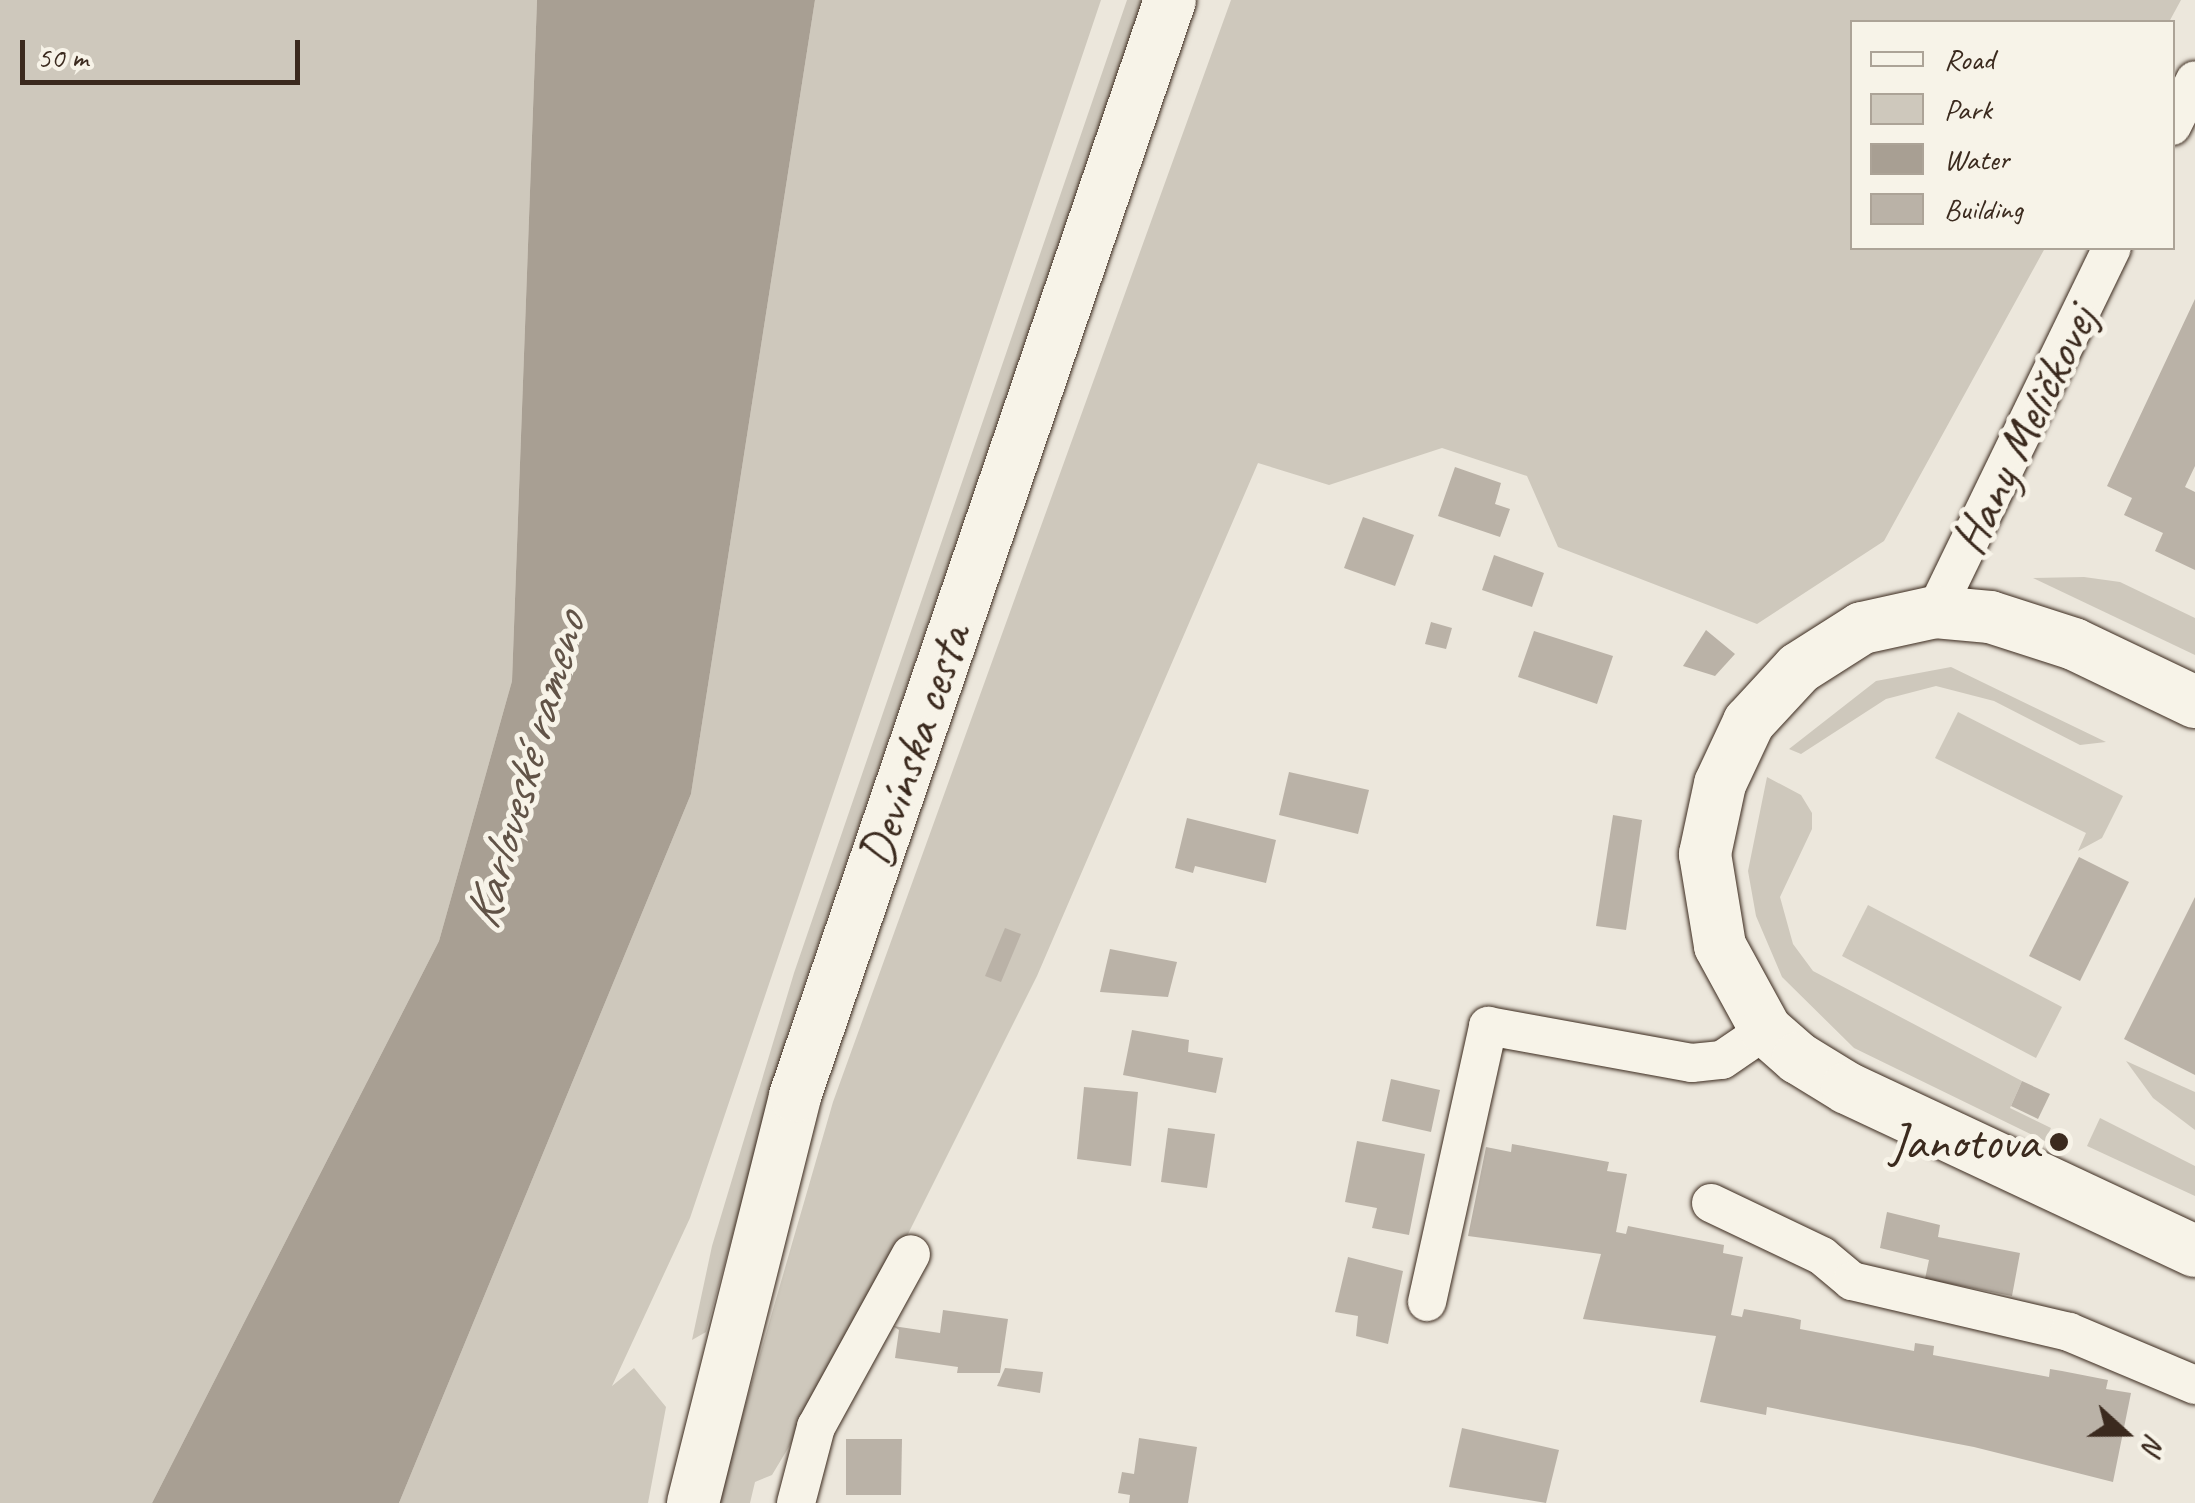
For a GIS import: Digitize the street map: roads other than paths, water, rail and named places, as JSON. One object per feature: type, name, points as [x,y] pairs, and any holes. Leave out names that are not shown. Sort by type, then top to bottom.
[{"type":"street","name":"Devínska cesta","points":[[693,1503],[795,1096],[1170,0]]},
{"type":"street","points":[[2175,120],[2195,80]]},
{"type":"street","name":"Hany Meličkovej","points":[[1935,612],[2111,250]]},
{"type":"street","name":"Hany Meličkovej","points":[[2195,702],[2074,644],[1990,617],[1935,612],[1862,628],[1820,651],[1768,697],[1730,755],[1710,820],[1706,892],[1720,946],[1766,1030],[1847,1088],[2195,1251]]},
{"type":"street","points":[[1426,1302],[1488,1026],[1692,1064],[1722,1060],[1766,1030]]},
{"type":"street","points":[[1711,1203],[1822,1256],[1852,1281],[2069,1332],[2195,1385]]},
{"type":"street","points":[[796,1503],[816,1427],[912,1254]]},
{"type":"water","name":"Karloveské rameno","points":[[537,0],[815,0],[691,794],[399,1503],[152,1503],[439,941],[512,681]]},
{"type":"place","name":"Janotova","points":[[2059,1142]]}]
